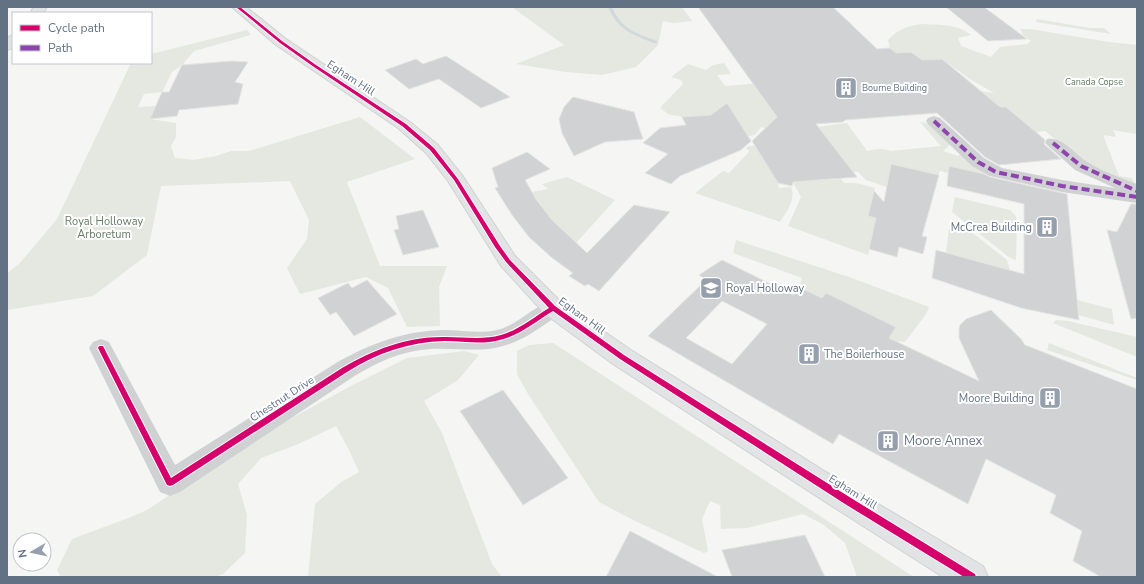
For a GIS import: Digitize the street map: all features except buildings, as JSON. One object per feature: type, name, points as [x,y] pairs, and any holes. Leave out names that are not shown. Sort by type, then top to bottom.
[{"type":"main road","name":"Egham Hill","points":[[238,7],[281,42],[404,125],[432,149],[456,179],[508,261],[553,308],[622,357],[848,501],[972,577]]},
{"type":"street","points":[[934,121],[978,162],[996,172],[1062,186],[1137,197]]},
{"type":"street","points":[[1053,143],[1081,166],[1137,191]]},
{"type":"street","name":"Chestnut Drive","points":[[101,348],[170,483],[332,379],[351,365],[377,352],[403,343],[435,339],[476,341],[501,338],[512,334],[553,308]]},
{"type":"green space","points":[[512,7],[682,7],[692,21],[673,23],[663,21],[658,45],[636,67],[602,75],[566,72],[516,64],[564,45]]},
{"type":"green space","points":[[1037,19],[1090,28],[1104,28],[1111,34],[1036,22]]},
{"type":"green space","name":"Canada Copse","points":[[923,24],[948,26],[966,31],[971,35],[958,38],[961,46],[991,57],[1000,47],[1027,44],[1031,41],[1023,35],[1020,29],[1030,29],[1137,45],[1137,134],[1113,130],[1116,137],[1103,135],[1119,176],[1132,178],[1137,188],[1082,164],[1071,152],[1045,131],[1036,132],[1006,107],[938,111],[978,91],[994,93],[970,79],[942,59],[922,60],[911,52],[896,53],[890,48],[888,40],[895,33],[908,27]]},
{"type":"green space","name":"Royal Holloway Arboretum","points":[[247,30],[251,35],[194,51],[183,64],[172,72],[162,92],[144,94],[138,107],[156,106],[150,119],[176,123],[176,137],[171,146],[175,158],[194,160],[216,156],[231,151],[249,151],[360,117],[415,159],[347,182],[380,266],[447,266],[439,287],[440,326],[407,327],[388,288],[366,277],[300,294],[287,268],[307,239],[309,220],[290,181],[161,186],[147,255],[93,296],[7,310],[7,273],[19,264],[57,219],[131,64],[152,64],[152,54]]},
{"type":"green space","points":[[724,63],[731,74],[717,75],[725,86],[777,82],[810,128],[847,123],[867,151],[885,149],[891,151],[941,146],[920,122],[924,122],[932,126],[949,143],[949,146],[943,151],[958,156],[960,154],[995,177],[949,166],[948,173],[940,171],[935,181],[930,173],[891,164],[887,187],[866,180],[858,172],[852,172],[773,131],[761,127],[755,135],[748,136],[733,113],[682,117],[668,114],[660,108],[683,84],[681,80],[671,77],[688,64],[706,70],[713,65]]},
{"type":"green space","points":[[748,146],[755,146],[778,183],[779,188],[791,187],[792,201],[780,222],[695,193],[723,171],[729,173],[748,153],[749,150],[746,149]]},
{"type":"green space","points":[[567,177],[615,200],[576,243],[552,220],[532,192],[548,189],[542,184]]},
{"type":"green space","points":[[841,179],[844,183],[856,183],[875,188],[868,216],[876,218],[868,255],[788,226],[801,197],[793,182]]},
{"type":"green space","points":[[955,197],[1010,210],[1015,215],[1017,220],[1016,260],[1010,258],[952,212]]},
{"type":"green space","points":[[959,225],[965,227],[1007,260],[1010,270],[946,253],[949,228]]},
{"type":"green space","points":[[736,240],[849,277],[929,307],[926,314],[905,342],[899,341],[858,413],[843,407],[896,327],[826,294],[822,298],[799,287],[802,278],[733,253]]},
{"type":"green space","points":[[1077,300],[1112,309],[1114,325],[1079,315]]},
{"type":"green space","points":[[1056,320],[1068,321],[1137,337],[1137,357],[1053,323]]},
{"type":"green space","points":[[553,343],[914,577],[857,577],[845,543],[824,525],[803,514],[747,528],[721,529],[720,505],[710,501],[702,519],[708,551],[704,553],[633,520],[599,502],[528,394],[517,374],[517,351],[529,345]]},
{"type":"green space","points":[[1049,343],[1137,378],[1137,380],[1047,350]]},
{"type":"green space","points":[[464,351],[479,355],[458,380],[424,401],[442,433],[492,564],[502,577],[308,577],[315,504],[340,483],[359,472],[336,426],[296,445],[261,458],[238,484],[247,515],[245,553],[223,574],[215,577],[61,577],[57,570],[72,539],[147,510],[266,432],[349,387],[407,358]]},
{"type":"waterway","points":[[610,7],[613,15],[622,26],[655,42]]},
{"type":"marked path","points":[[934,121],[978,162],[996,172],[1062,186],[1137,197]]},
{"type":"marked path","points":[[1053,143],[1081,166],[1137,191]]},
{"type":"cycle path","points":[[238,7],[281,42],[404,125],[432,149],[456,179],[508,261],[553,308],[622,357],[848,501],[972,577]]},
{"type":"cycle path","points":[[101,348],[170,483],[345,370],[371,355],[399,345],[429,340],[487,340],[500,338],[514,333],[553,308]]},
{"type":"place","name":"Bourne Building","points":[[846,88]]},
{"type":"place","name":"McCrea Building","points":[[1047,227]]},
{"type":"place","name":"Royal Holloway","points":[[711,288]]},
{"type":"place","name":"The Boilerhouse","points":[[809,354]]},
{"type":"place","name":"Moore Building","points":[[1050,398]]},
{"type":"place","name":"Moore Annex","points":[[888,441]]}]
